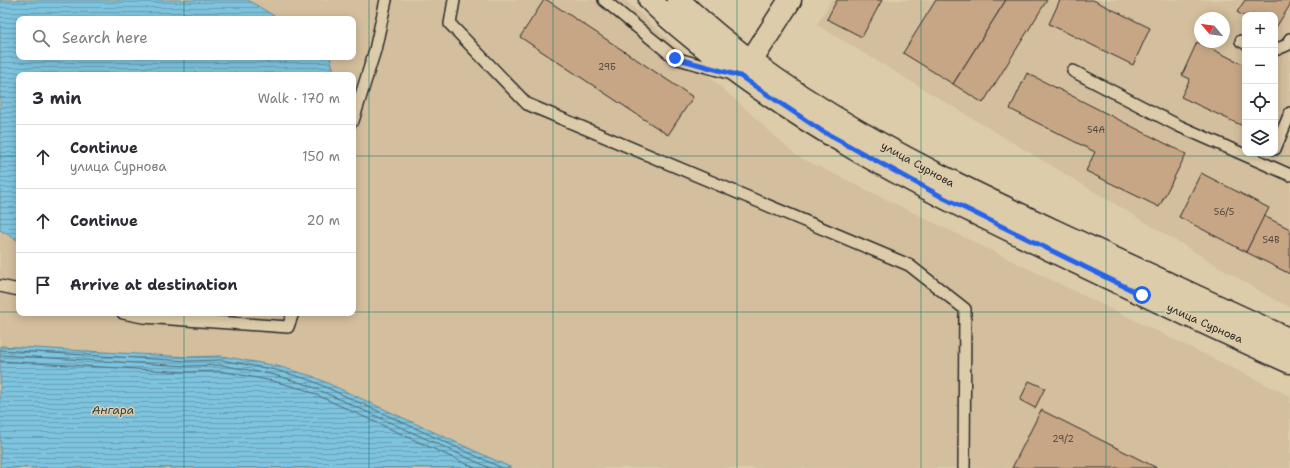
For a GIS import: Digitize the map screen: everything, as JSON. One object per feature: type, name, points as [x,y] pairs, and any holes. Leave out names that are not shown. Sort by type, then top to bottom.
[{"type":"main road","name":"улица Сурнова","points":[[650,0],[666,16],[746,68],[954,184],[1290,340]]},
{"type":"main road","name":"улица Сурнова","points":[[678,0],[746,68],[822,131],[944,198],[1142,295],[1290,362]]},
{"type":"main road","points":[[746,68],[790,0]]},
{"type":"lane","points":[[356,112],[376,50],[386,0]]},
{"type":"lane","points":[[454,0],[450,24],[527,104],[909,265],[965,309],[964,468]]},
{"type":"lane","points":[[604,0],[675,58],[746,68]]},
{"type":"lane","points":[[1278,49],[1287,45],[1290,39]]},
{"type":"lane","points":[[1074,71],[1179,126],[1290,175]]},
{"type":"lane","points":[[1278,142],[1290,113]]},
{"type":"lane","points":[[1268,166],[1272,156]]},
{"type":"lane","points":[[0,286],[16,289]]},
{"type":"lane","points":[[138,316],[288,327],[292,316]]},
{"type":"shaded area","points":[[248,0],[625,0],[797,156],[1290,396],[1290,468],[512,468],[312,376],[277,366],[221,356],[188,357],[0,346],[0,230],[16,239],[16,316],[356,316],[356,72],[334,72],[331,60],[356,60],[356,16],[274,16]]},
{"type":"shaded area","points":[[831,0],[1290,0],[1290,307],[1273,299],[817,25]]},
{"type":"water","points":[[0,0],[248,0],[274,16],[16,16],[16,60],[331,60],[334,72],[16,72],[16,239],[0,230]]},
{"type":"water","name":"Ангара","points":[[0,346],[188,357],[221,356],[277,366],[312,376],[512,468],[0,468]]},
{"type":"building","points":[[544,0],[547,0],[693,97],[668,135],[520,37]]},
{"type":"building","points":[[837,0],[882,0],[862,37],[827,19]]},
{"type":"building","points":[[936,0],[1006,0],[953,84],[903,53]]},
{"type":"building","points":[[1006,0],[1047,0],[983,103],[953,84]]},
{"type":"building","points":[[1060,0],[1093,0],[1150,28],[1133,65],[1049,24]]},
{"type":"building","points":[[1245,0],[1290,0],[1290,5],[1278,24],[1278,12],[1242,12],[1242,15],[1237,12]]},
{"type":"building","points":[[1194,48],[1210,48],[1242,64],[1242,126],[1181,97],[1190,79],[1182,75]]},
{"type":"building","points":[[1027,73],[1186,154],[1159,207],[1086,171],[1095,152],[1010,109]]},
{"type":"building","points":[[1201,173],[1269,208],[1246,252],[1179,217]]},
{"type":"building","points":[[1264,216],[1290,229],[1290,274],[1246,252]]},
{"type":"building","points":[[1029,381],[1045,388],[1035,408],[1020,400]]},
{"type":"building","points":[[1041,410],[1157,468],[1012,468]]},
{"type":"route","points":[[675,58],[740,76],[822,131],[944,198],[1142,295]]}]
